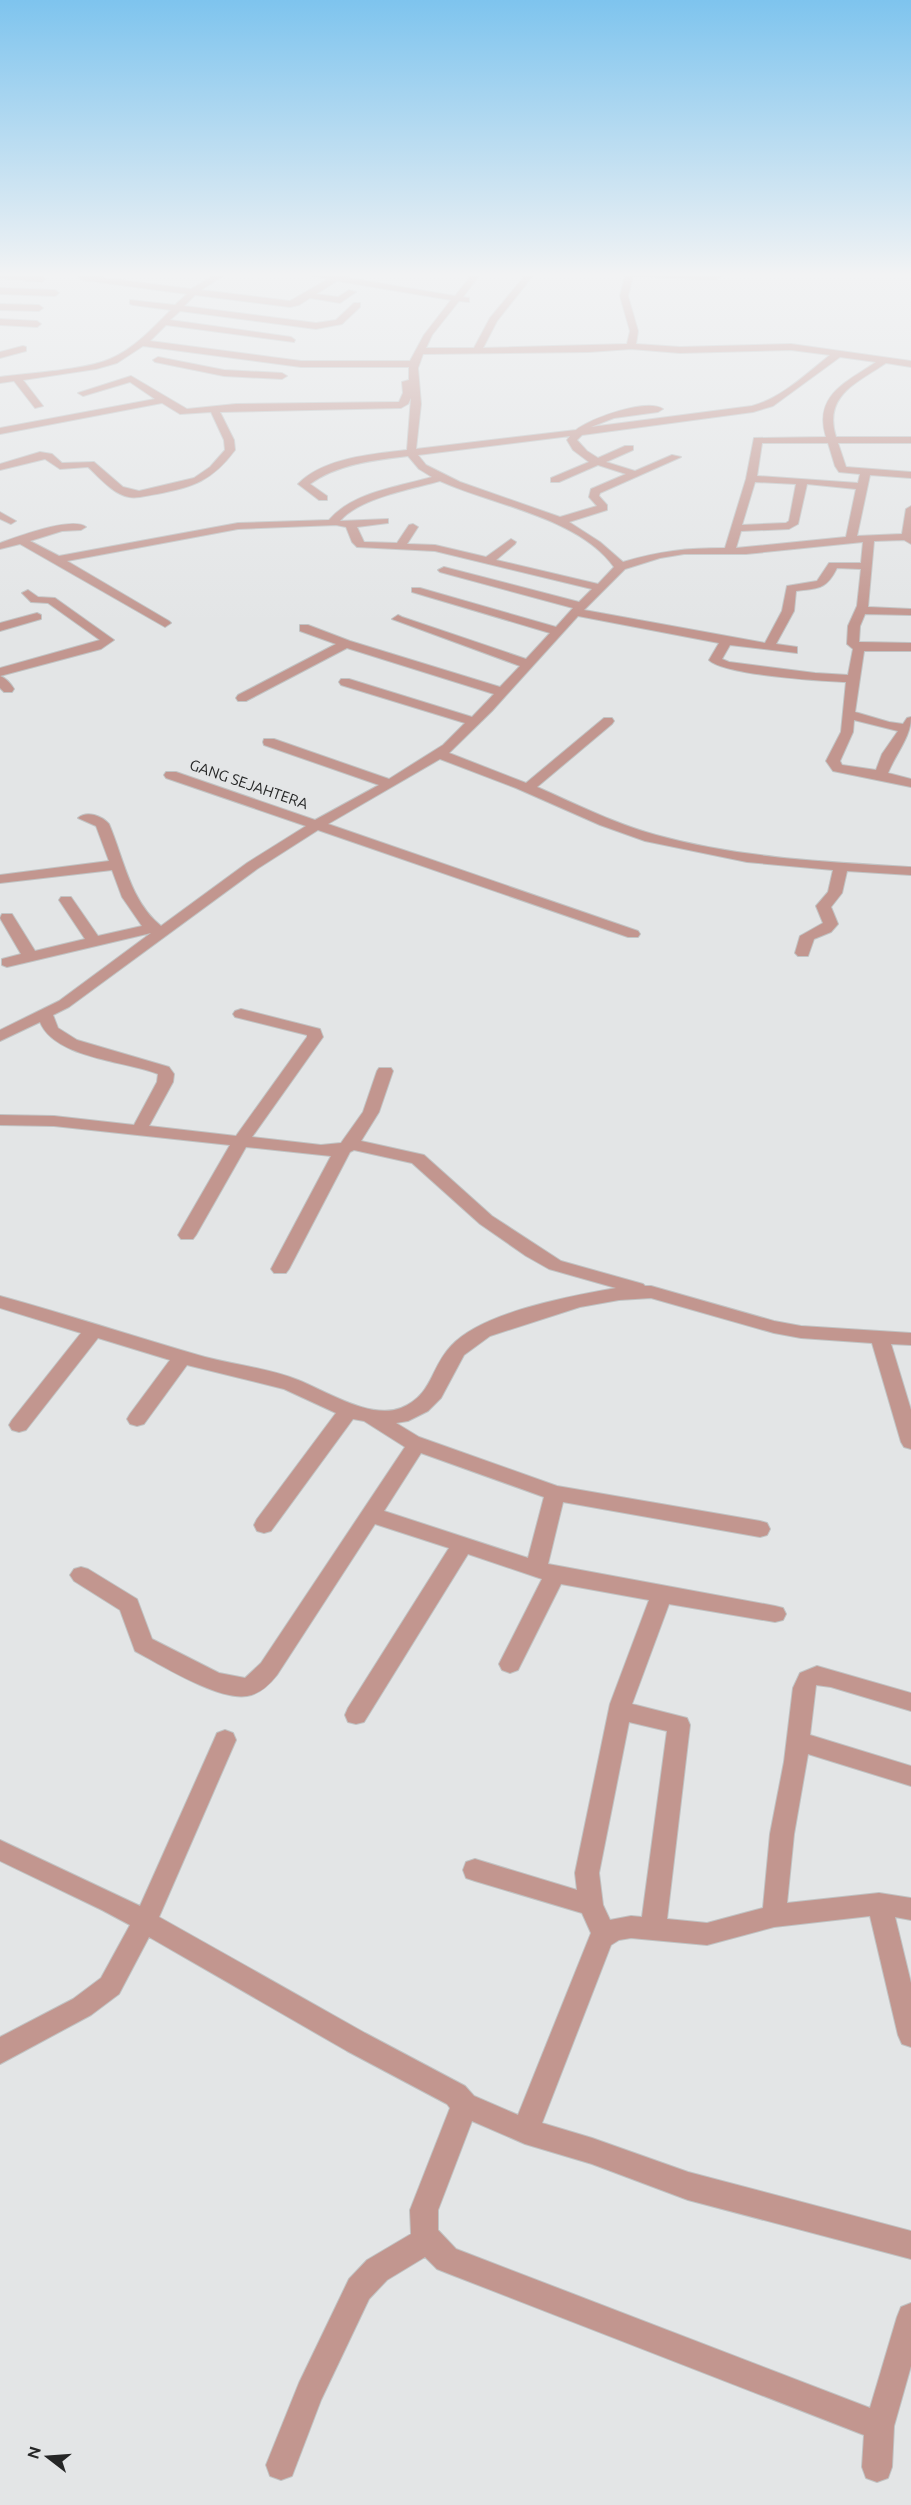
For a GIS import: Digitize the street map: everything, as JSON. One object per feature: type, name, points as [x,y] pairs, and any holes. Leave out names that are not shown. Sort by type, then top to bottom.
[{"type":"street","points":[[26,390],[38,406]]},
{"type":"street","points":[[80,390],[83,393]]},
{"type":"street","points":[[74,398],[92,390]]},
{"type":"street","points":[[149,390],[183,412],[214,409],[271,397],[401,405],[405,402],[408,390]]},
{"type":"street","points":[[271,397],[275,390]]},
{"type":"street","points":[[414,390],[417,406],[413,429],[413,453],[419,465],[440,478],[527,507],[559,521],[588,536],[620,567]]},
{"type":"street","points":[[323,498],[303,484],[310,477],[335,468],[413,453],[753,409],[770,404],[789,390]]},
{"type":"street","points":[[841,390],[835,394],[827,415],[831,439],[841,468],[911,475]]},
{"type":"street","points":[[0,431],[164,400]]},
{"type":"street","points":[[83,407],[92,413]]},
{"type":"street","points":[[635,474],[598,462],[574,445],[573,437],[618,412],[662,408],[670,409],[681,418]]},
{"type":"street","points":[[0,467],[45,456],[60,466],[90,464],[119,489],[130,494],[175,487],[207,475],[230,450],[214,409]]},
{"type":"street","points":[[606,417],[618,426]]},
{"type":"street","points":[[729,551],[751,479],[758,440],[911,440]]},
{"type":"street","points":[[555,480],[629,448]]},
{"type":"street","points":[[559,521],[603,508],[594,496],[595,491],[676,457]]},
{"type":"street","points":[[335,468],[352,477]]},
{"type":"street","points":[[851,540],[853,522],[866,471]]},
{"type":"street","points":[[332,523],[336,516],[357,505],[440,478]]},
{"type":"street","points":[[751,479],[862,486]]},
{"type":"street","points":[[736,528],[792,525],[802,481]]},
{"type":"street","points":[[0,1036],[64,1004],[157,930],[252,866],[318,824],[439,754],[474,722],[557,631],[620,567],[658,555],[684,551],[729,551],[869,538],[910,539],[911,509]]},
{"type":"street","points":[[0,515],[11,521]]},
{"type":"street","points":[[57,560],[230,527],[263,524],[350,525],[384,520]]},
{"type":"street","points":[[350,525],[357,542],[361,545],[435,548],[600,588]]},
{"type":"street","points":[[0,546],[61,528],[81,527]]},
{"type":"street","points":[[401,545],[413,527]]},
{"type":"street","points":[[869,538],[861,610],[854,626],[852,642],[859,647],[911,647]]},
{"type":"street","points":[[21,540],[165,623]]},
{"type":"street","points":[[489,560],[511,542]]},
{"type":"street","points":[[769,646],[788,611],[791,588],[820,584],[826,579],[833,565],[865,566]]},
{"type":"street","points":[[444,570],[578,609],[726,641],[793,650]]},
{"type":"street","points":[[416,590],[557,631]]},
{"type":"street","points":[[0,672],[97,646],[108,640],[51,600],[35,600],[28,593]]},
{"type":"street","points":[[861,610],[911,612]]},
{"type":"street","points":[[0,627],[37,617]]},
{"type":"street","points":[[398,619],[526,664]]},
{"type":"street","points":[[304,628],[346,644],[502,692]]},
{"type":"street","points":[[726,641],[716,660],[726,665],[853,679]]},
{"type":"street","points":[[242,698],[346,644]]},
{"type":"street","points":[[859,647],[847,732],[833,761],[835,766],[852,771],[881,774],[911,783]]},
{"type":"street","points":[[345,682],[474,722]]},
{"type":"street","points":[[849,714],[888,726],[909,729]]},
{"type":"street","points":[[528,788],[608,721]]},
{"type":"street","points":[[881,774],[889,754],[909,729]]},
{"type":"street","points":[[269,742],[390,784]]},
{"type":"street","points":[[439,754],[528,788],[625,830],[651,838],[727,855],[841,867],[911,871]]},
{"type":"street","name":"GANG SEJAHTERA","points":[[171,775],[633,934]]},
{"type":"street","points":[[85,818],[94,819],[102,824],[134,908],[146,924],[157,930]]},
{"type":"street","points":[[0,879],[116,865]]},
{"type":"street","points":[[803,953],[807,936],[826,929],[831,924],[823,906],[835,893],[841,867]]},
{"type":"street","points":[[66,900],[94,941]]},
{"type":"street","points":[[7,916],[30,956]]},
{"type":"street","points":[[7,962],[94,941],[157,930]]},
{"type":"street","points":[[45,1014],[52,1031],[62,1039],[104,1054],[163,1070],[166,1074],[165,1082],[139,1130]]},
{"type":"street","points":[[187,1235],[241,1141],[313,1042],[316,1034],[241,1014]]},
{"type":"street","points":[[280,1269],[347,1147],[371,1112],[385,1071]]},
{"type":"street","points":[[0,1120],[54,1121],[311,1149],[347,1147],[399,1153],[418,1159],[486,1220],[555,1265],[774,1327],[801,1332],[880,1339],[911,1339]]},
{"type":"street","points":[[358,1413],[390,1418],[421,1406],[434,1393],[456,1352],[483,1331],[506,1322],[580,1301],[651,1292]]},
{"type":"street","points":[[0,1302],[182,1357],[289,1384],[358,1413],[417,1444],[555,1493],[760,1529]]},
{"type":"street","points":[[19,1425],[94,1330]]},
{"type":"street","points":[[880,1339],[911,1442]]},
{"type":"street","points":[[137,1419],[182,1357]]},
{"type":"street","points":[[264,1525],[358,1413]]},
{"type":"street","points":[[81,1575],[129,1605],[143,1645],[221,1684],[237,1688],[247,1687],[258,1681],[269,1669],[417,1444]]},
{"type":"street","points":[[510,1664],[546,1572],[555,1493]]},
{"type":"street","points":[[372,1515],[546,1572],[775,1614]]},
{"type":"street","points":[[356,1715],[462,1546]]},
{"type":"street","points":[[604,1935],[591,1905],[587,1873],[620,1710],[662,1594]]},
{"type":"street","points":[[774,1916],[782,1834],[798,1740],[804,1688],[808,1679],[817,1675],[911,1702]]},
{"type":"street","points":[[620,1710],[679,1725],[653,1929]]},
{"type":"street","points":[[0,2052],[24,2036],[82,2007],[110,1986],[145,1921],[225,1740]]},
{"type":"street","points":[[798,1740],[911,1776]]},
{"type":"street","points":[[0,1850],[111,1902],[356,2042],[456,2095],[465,2105],[525,2131],[592,2151],[688,2186],[911,2245]]},
{"type":"street","points":[[475,1870],[591,1905]]},
{"type":"street","points":[[879,1904],[911,2035]]},
{"type":"street","points":[[525,2131],[601,1938],[614,1929],[631,1926],[707,1934],[774,1916],[879,1904],[911,1909]]},
{"type":"street","points":[[465,2105],[424,2210],[422,2223],[426,2241],[447,2259],[879,2426]]},
{"type":"street","points":[[281,2465],[309,2393],[359,2289],[377,2270],[426,2241]]},
{"type":"street","points":[[877,2467],[879,2426],[911,2317]]}]
